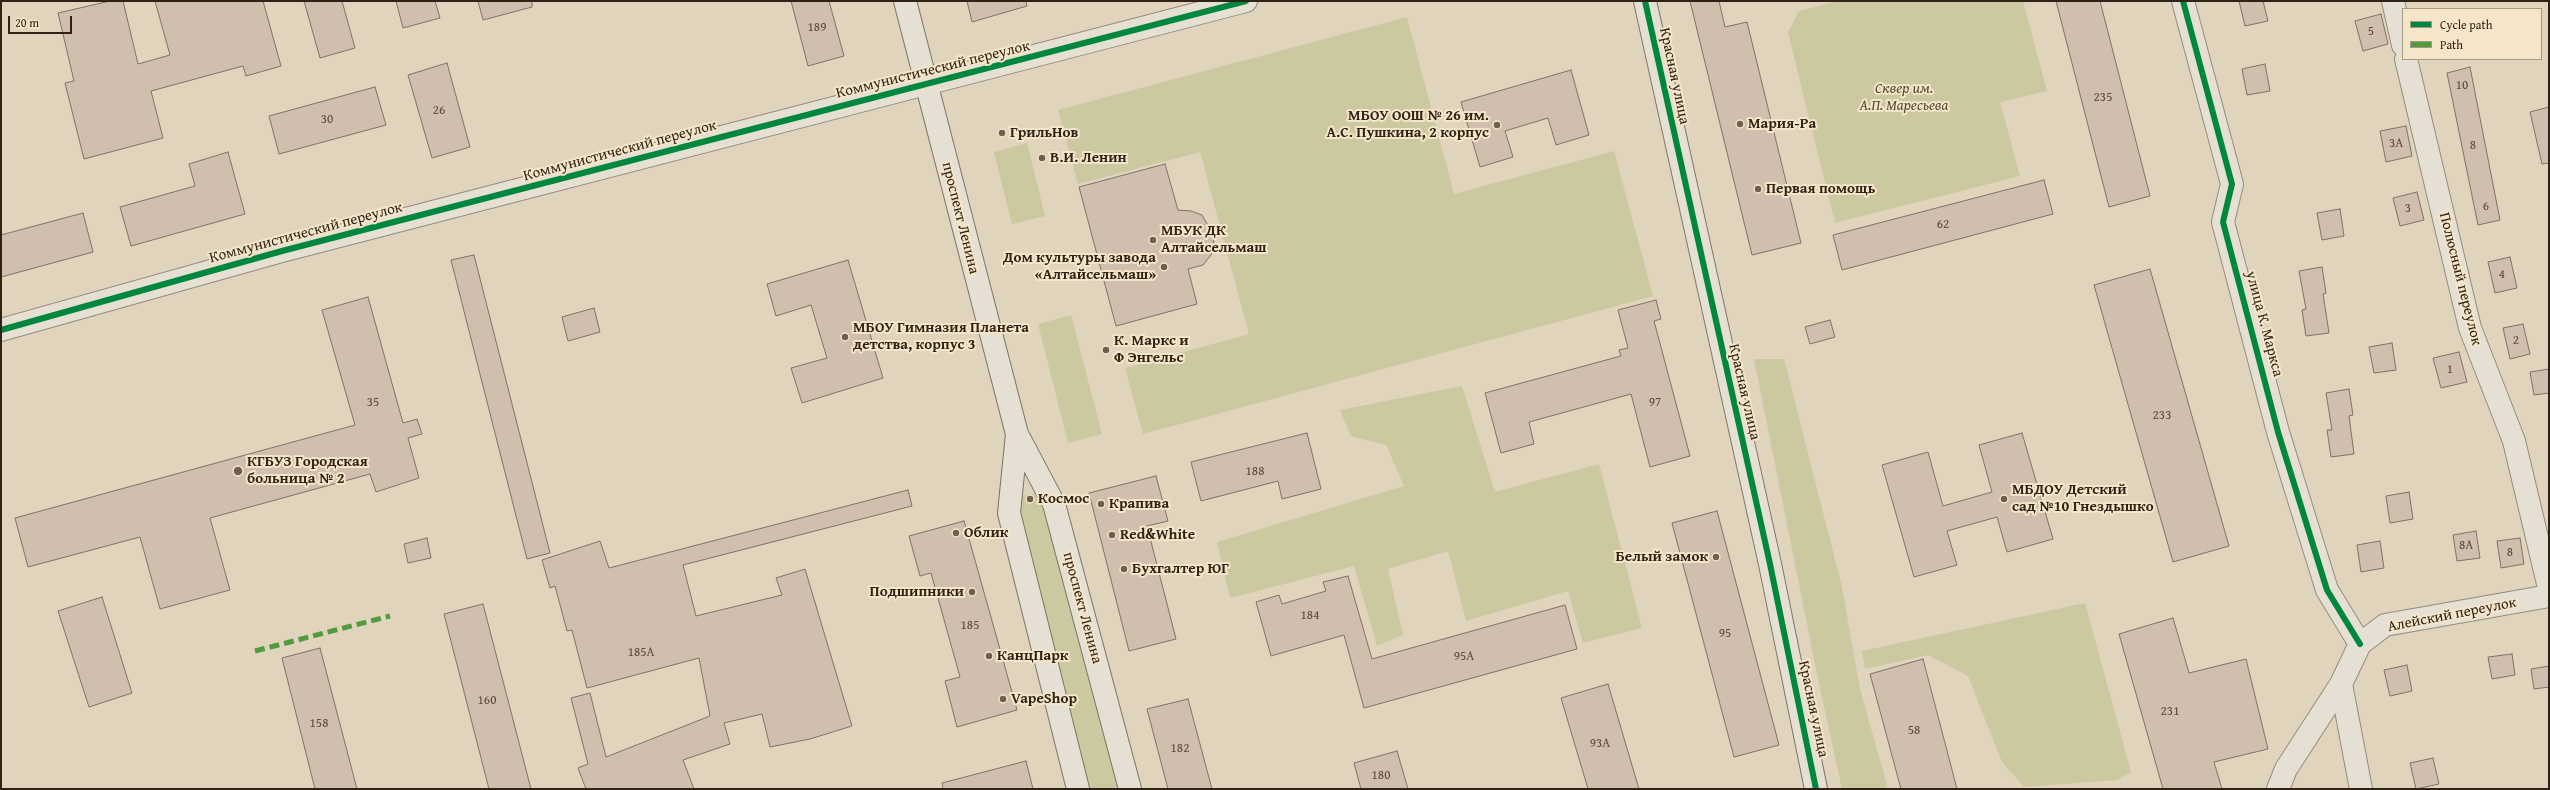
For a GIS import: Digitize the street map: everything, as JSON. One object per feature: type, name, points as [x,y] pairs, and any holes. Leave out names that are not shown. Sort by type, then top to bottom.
[{"type":"street","name":"проспект Ленина","points":[[905,1],[1017,434],[1050,494],[1058,519],[1130,789]]},
{"type":"street","name":"Коммунистический переулок","points":[[1,330],[282,251],[1246,1]]},
{"type":"street","name":"Красная улица","points":[[1645,1],[1768,557],[1816,789]]},
{"type":"street","name":"улица К. Маркса","points":[[2183,1],[2232,184],[2223,222],[2278,432],[2327,590],[2360,644]]},
{"type":"street","points":[[2393,1],[2402,40]]},
{"type":"street","name":"Полюсный переулок","points":[[2406,60],[2470,328],[2514,441],[2549,588]]},
{"type":"street","name":"проспект Ленина","points":[[1017,434],[1009,513],[1078,789]]},
{"type":"street","points":[[1010,502],[1023,493],[1043,492],[1050,494]]},
{"type":"street","name":"Алейский переулок","points":[[2278,789],[2286,769],[2341,684],[2360,644],[2385,625],[2549,596]]},
{"type":"street","points":[[2341,684],[2361,789]]},
{"type":"green space","name":"Сквер им. А.П. Маресьева","points":[[1837,1],[2023,1],[2047,91],[2000,102],[2020,176],[1835,223],[1788,32],[1799,11]]},
{"type":"green space","points":[[1407,17],[1454,194],[1614,151],[1653,296],[1143,434],[1125,368],[1249,334],[1200,152],[1078,184],[1058,110]]},
{"type":"green space","points":[[1027,143],[1045,216],[1012,224],[994,152]]},
{"type":"green space","points":[[1071,315],[1102,434],[1068,443],[1038,324]]},
{"type":"green space","points":[[1754,359],[1784,359],[1842,587],[1860,689],[1888,789],[1842,789],[1818,679]]},
{"type":"green space","points":[[1462,386],[1495,492],[1599,464],[1642,628],[1583,643],[1568,591],[1466,621],[1448,551],[1388,569],[1403,635],[1377,646],[1354,566],[1230,598],[1217,542],[1404,486],[1386,445],[1351,436],[1340,410]]},
{"type":"green space","points":[[1035,493],[1048,506],[1121,789],[1087,789],[1015,507],[1020,496]]},
{"type":"green space","points":[[2085,603],[2131,772],[2118,780],[2024,787],[2002,762],[1968,676],[1928,655],[1865,669],[1862,651]]},
{"type":"building","points":[[110,1],[123,1],[138,64],[170,55],[155,1],[263,1],[281,66],[246,76],[243,66],[151,91],[163,138],[84,159],[65,83],[74,81],[58,13]]},
{"type":"building","points":[[304,1],[342,1],[355,48],[320,58]]},
{"type":"building","points":[[396,1],[435,1],[440,18],[403,28]]},
{"type":"building","points":[[478,1],[532,1],[532,7],[483,20]]},
{"type":"building","points":[[791,1],[829,1],[844,56],[808,66]]},
{"type":"building","points":[[967,1],[1026,1],[1027,6],[972,22]]},
{"type":"building","points":[[1690,1],[1719,1],[1725,27],[1747,22],[1801,243],[1752,255]]},
{"type":"building","points":[[2056,1],[2100,1],[2150,196],[2109,207]]},
{"type":"building","points":[[2239,1],[2263,1],[2268,21],[2245,26]]},
{"type":"building","points":[[2381,14],[2388,44],[2363,51],[2355,21]]},
{"type":"building","points":[[447,63],[470,147],[432,158],[408,75]]},
{"type":"building","points":[[2265,64],[2270,91],[2247,95],[2242,69]]},
{"type":"building","points":[[2470,67],[2500,220],[2478,225],[2447,73]]},
{"type":"building","name":"МБОУ ООШ № 26 им. А.С. Пушкина, 2 корпус","points":[[1571,70],[1589,135],[1556,145],[1548,118],[1505,131],[1513,157],[1480,167],[1461,102]]},
{"type":"building","points":[[375,87],[386,125],[279,154],[269,116]]},
{"type":"building","points":[[2549,107],[2549,163],[2542,164],[2530,112]]},
{"type":"building","points":[[2406,126],[2412,156],[2386,162],[2380,131]]},
{"type":"building","points":[[228,152],[245,214],[131,246],[120,207],[195,186],[189,164]]},
{"type":"building","name":"МБУК ДК Алтайсельмаш","points":[[1165,164],[1178,210],[1191,211],[1202,215],[1213,234],[1214,246],[1211,255],[1203,265],[1188,269],[1197,304],[1116,326],[1079,187]]},
{"type":"building","points":[[2044,180],[2053,214],[1842,270],[1833,235]]},
{"type":"building","points":[[2417,192],[2424,220],[2400,226],[2393,198]]},
{"type":"building","points":[[2340,209],[2344,236],[2322,240],[2317,213]]},
{"type":"building","points":[[83,213],[93,252],[1,277],[1,235]]},
{"type":"building","points":[[474,255],[550,553],[527,559],[451,260]]},
{"type":"building","points":[[2510,257],[2517,288],[2495,293],[2488,262]]},
{"type":"building","name":"МБОУ Гимназия Планета детства, корпус 3","points":[[848,260],[883,378],[802,403],[791,368],[827,358],[811,305],[776,316],[767,284]]},
{"type":"building","points":[[2322,267],[2326,293],[2323,294],[2329,333],[2306,336],[2302,310],[2306,309],[2299,271]]},
{"type":"building","points":[[2150,269],[2229,546],[2173,562],[2094,285]]},
{"type":"building","points":[[368,297],[403,423],[417,419],[422,434],[408,438],[419,478],[376,492],[370,474],[210,518],[230,590],[160,609],[140,537],[28,567],[15,518],[355,425],[322,310]]},
{"type":"building","points":[[1656,300],[1661,319],[1654,321],[1690,456],[1650,467],[1631,394],[1529,422],[1534,444],[1501,453],[1485,393],[1621,356],[1619,350],[1628,348],[1618,310]]},
{"type":"building","points":[[594,308],[600,332],[568,341],[562,317]]},
{"type":"building","points":[[1830,320],[1835,337],[1810,344],[1805,327]]},
{"type":"building","points":[[2523,324],[2530,354],[2510,359],[2503,328]]},
{"type":"building","points":[[2392,343],[2396,370],[2374,373],[2369,347]]},
{"type":"building","points":[[2459,352],[2467,382],[2441,388],[2433,358]]},
{"type":"building","points":[[2549,369],[2549,393],[2534,395],[2530,372]]},
{"type":"building","points":[[2349,389],[2353,415],[2349,416],[2354,454],[2331,457],[2327,430],[2332,430],[2326,393]]},
{"type":"building","points":[[1307,433],[1321,489],[1282,499],[1278,481],[1201,501],[1191,462]]},
{"type":"building","name":"МБДОУ Детский сад №10 Гнездышко","points":[[2022,433],[2053,539],[2007,552],[1997,517],[1947,531],[1957,565],[1914,577],[1882,465],[1928,452],[1943,506],[1992,492],[1979,445]]},
{"type":"building","points":[[1156,476],[1168,521],[1147,526],[1176,639],[1129,651],[1089,493]]},
{"type":"building","points":[[908,490],[912,506],[683,565],[696,616],[782,595],[776,578],[805,569],[852,726],[810,739],[770,747],[762,714],[724,723],[730,744],[683,760],[694,789],[586,789],[578,768],[588,764],[571,698],[590,693],[606,757],[710,716],[699,658],[587,688],[572,630],[567,631],[555,586],[550,588],[542,560],[600,541],[609,568]]},
{"type":"building","points":[[2409,492],[2413,519],[2390,523],[2386,496]]},
{"type":"building","points":[[1717,511],[1779,745],[1734,757],[1672,523]]},
{"type":"building","points":[[964,521],[1017,710],[957,727],[945,681],[960,677],[931,573],[920,576],[909,536]]},
{"type":"building","points":[[2476,531],[2480,558],[2457,561],[2453,535]]},
{"type":"building","points":[[427,538],[431,558],[408,563],[404,544]]},
{"type":"building","points":[[2520,538],[2524,564],[2501,568],[2497,541]]},
{"type":"building","points":[[2380,541],[2384,568],[2361,572],[2357,545]]},
{"type":"building","points":[[1348,576],[1372,659],[1565,605],[1577,649],[1364,708],[1344,635],[1271,656],[1256,602],[1279,595],[1282,604],[1326,591],[1323,582]]},
{"type":"building","points":[[102,597],[132,693],[89,707],[58,611]]},
{"type":"building","points":[[483,604],[531,789],[489,789],[444,614]]},
{"type":"building","points":[[2173,618],[2189,673],[2246,659],[2268,749],[2214,762],[2222,789],[2163,789],[2119,634]]},
{"type":"building","points":[[320,648],[357,789],[315,789],[282,658]]},
{"type":"building","points":[[2512,654],[2515,675],[2492,679],[2488,657]]},
{"type":"building","points":[[1923,659],[1957,789],[1901,789],[1870,674]]},
{"type":"building","points":[[2407,665],[2412,691],[2390,696],[2384,670]]},
{"type":"building","points":[[2549,666],[2549,687],[2534,689],[2531,669]]},
{"type":"building","points":[[1608,684],[1639,789],[1588,789],[1561,698]]},
{"type":"building","points":[[1188,699],[1212,789],[1168,789],[1147,709]]},
{"type":"building","points":[[1397,751],[1408,789],[1361,789],[1354,763]]},
{"type":"building","points":[[2433,758],[2439,784],[2416,789],[2410,763]]},
{"type":"building","points":[[1026,761],[1033,789],[943,789],[942,783]]},
{"type":"marked path","points":[[255,651],[390,616]]},
{"type":"cycle path","points":[[1,330],[282,251],[1246,1]]},
{"type":"cycle path","points":[[1645,1],[1770,564],[1816,789]]},
{"type":"cycle path","points":[[2183,1],[2232,184],[2223,222],[2278,432],[2327,590],[2360,644]]},
{"type":"place","name":"Мария-Ра","points":[[1740,124]]},
{"type":"place","name":"МБОУ ООШ № 26 им. А.С. Пушкина, 2 корпус","points":[[1497,125]]},
{"type":"place","name":"ГрильНов","points":[[1002,133]]},
{"type":"place","name":"В.И. Ленин","points":[[1042,158]]},
{"type":"place","name":"Первая помощь","points":[[1758,189]]},
{"type":"place","name":"МБУК ДК Алтайсельмаш","points":[[1153,240]]},
{"type":"place","name":"Дом культуры завода «Алтайсельмаш»","points":[[1164,267]]},
{"type":"place","name":"МБОУ Гимназия Планета детства, корпус 3","points":[[845,337]]},
{"type":"place","name":"К. Маркс и Ф Энгельс","points":[[1106,350]]},
{"type":"place","name":"КГБУЗ Городская больница № 2","points":[[238,471]]},
{"type":"place","name":"Космос","points":[[1030,499]]},
{"type":"place","name":"МБДОУ Детский сад №10 Гнездышко","points":[[2004,499]]},
{"type":"place","name":"Крапива","points":[[1101,504]]},
{"type":"place","name":"Облик","points":[[956,533]]},
{"type":"place","name":"Red&White","points":[[1112,535]]},
{"type":"place","name":"Белый замок","points":[[1716,557]]},
{"type":"place","name":"Бухгалтер ЮГ","points":[[1124,569]]},
{"type":"place","name":"Подшипники","points":[[972,592]]},
{"type":"place","name":"КанцПарк","points":[[989,656]]},
{"type":"place","name":"VapeShop","points":[[1003,699]]}]
